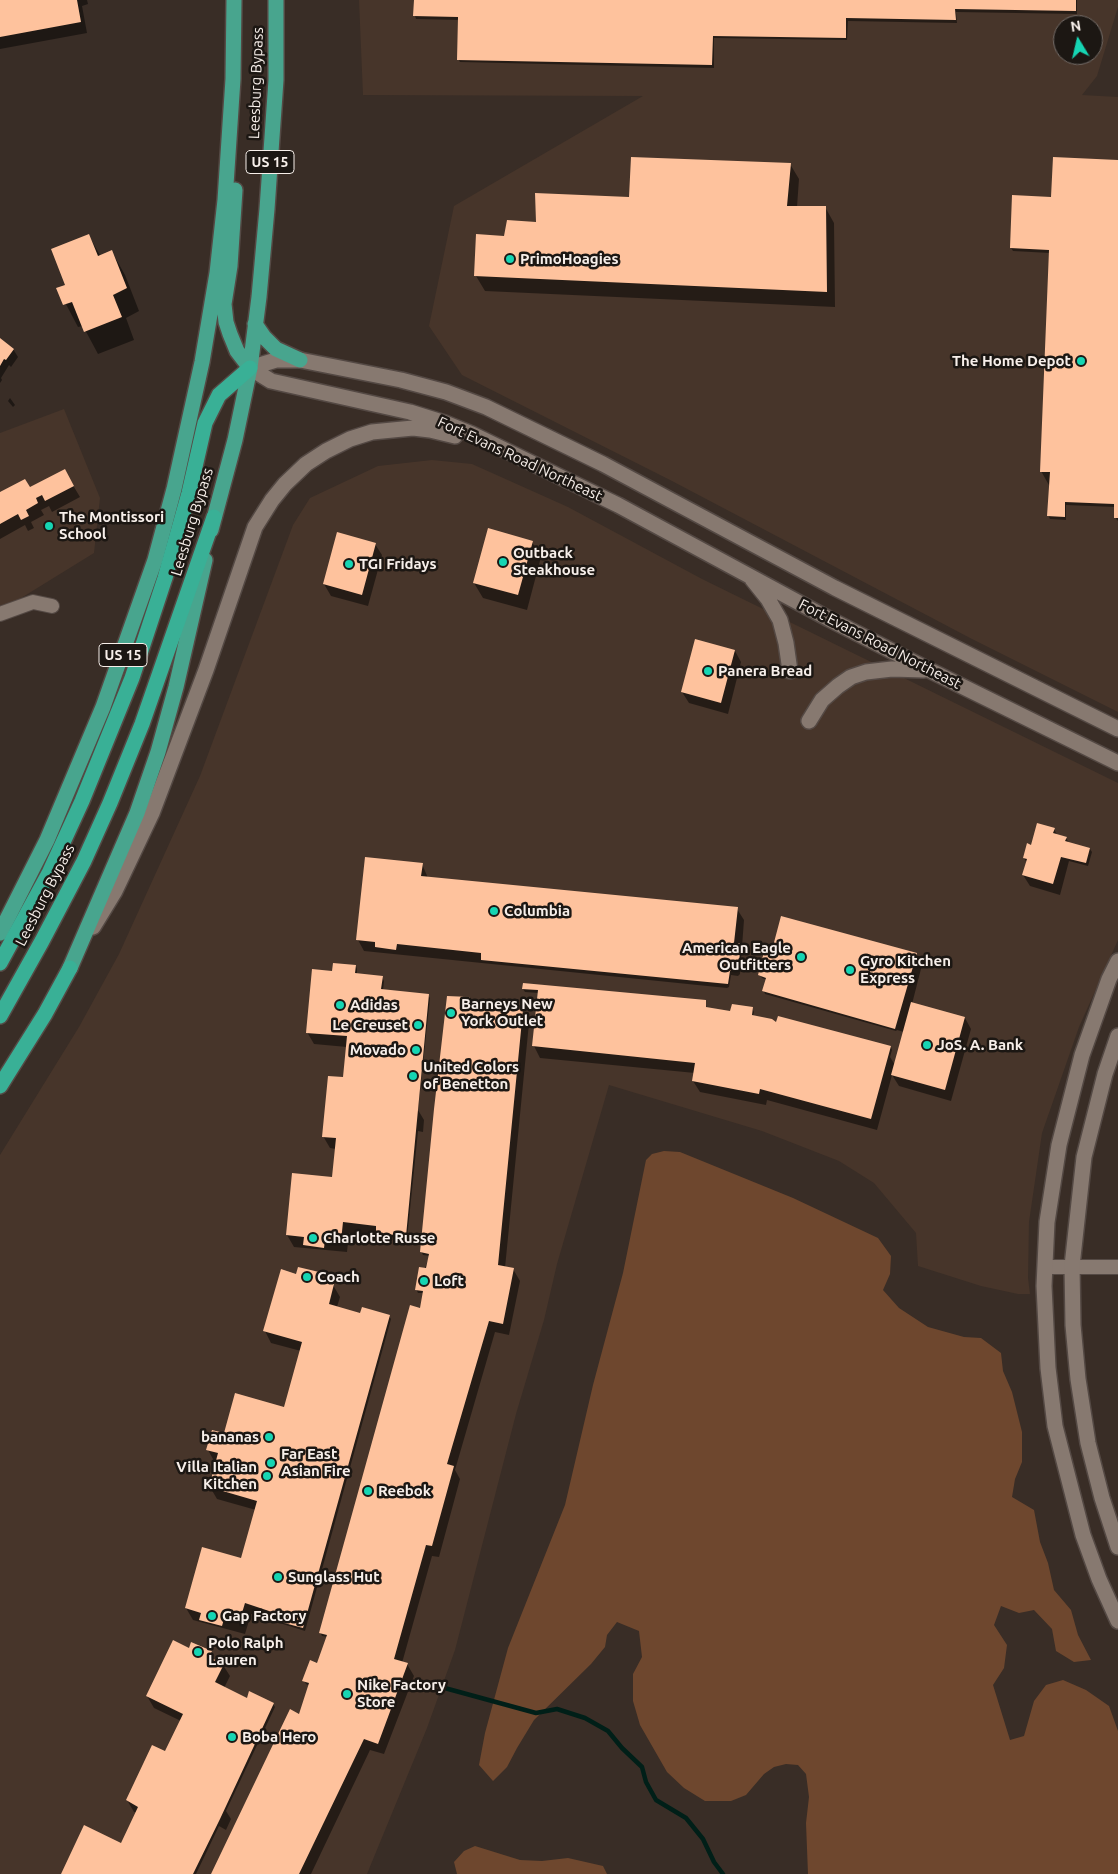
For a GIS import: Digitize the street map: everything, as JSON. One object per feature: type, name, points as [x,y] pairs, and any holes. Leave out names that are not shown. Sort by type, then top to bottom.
[{"type":"highway","name":"Leesburg Bypass","points":[[0,933],[47,840],[75,776],[125,649],[155,560],[174,489],[204,353],[217,273],[232,98],[234,0]]},
{"type":"highway","name":"Leesburg Bypass","points":[[0,1016],[84,861],[110,803],[142,724],[214,517],[235,440],[250,368],[267,209],[276,80],[276,0]]},
{"type":"highway","points":[[0,963],[49,873],[82,801],[132,678],[168,568],[189,493],[205,423],[219,395],[250,368],[237,351],[230,334],[226,322],[224,304],[230,266],[234,211],[235,161],[232,98]]},
{"type":"highway","points":[[255,324],[276,349],[300,360]]},
{"type":"highway","points":[[0,1086],[45,1014],[70,968],[137,813],[158,752],[176,687],[214,517]]},
{"type":"main road","name":"Fort Evans Road Northeast","points":[[250,368],[276,360],[300,360],[401,380],[446,392],[486,407],[603,464],[844,592],[1118,729]]},
{"type":"main road","name":"Fort Evans Road Northeast","points":[[250,368],[271,381],[375,404],[445,423],[518,456],[618,505],[829,619],[1118,763]]},
{"type":"main road","points":[[70,968],[115,891],[152,813],[206,670],[255,527],[285,484],[306,464],[326,451],[350,439],[372,432],[397,429],[430,430],[448,433],[518,456]]},
{"type":"main road","points":[[748,574],[768,599],[780,620],[790,671]]},
{"type":"main road","points":[[808,721],[822,700],[851,677],[866,672],[892,669],[929,670]]},
{"type":"main road","points":[[1118,960],[1109,979],[1084,1048],[1061,1136],[1050,1196],[1045,1309],[1048,1368],[1055,1426],[1083,1535],[1099,1579],[1118,1622]]},
{"type":"main road","points":[[1118,1036],[1105,1074],[1084,1157],[1072,1266],[1078,1379],[1088,1443],[1102,1498],[1118,1547]]},
{"type":"street","points":[[0,614],[34,602],[52,606]]},
{"type":"street","points":[[1046,1267],[1118,1267]]},
{"type":"shaded area","points":[[359,0],[1118,0],[1118,7],[1103,56],[1103,15],[1053,15],[1053,65],[1100,65],[1097,76],[1082,95],[1118,97],[1118,712],[972,639],[672,481],[462,375],[429,326],[454,206],[643,96],[363,95]]},
{"type":"shaded area","name":"The Montissori School","points":[[64,409],[100,498],[94,553],[0,611],[0,433]]},
{"type":"shaded area","points":[[432,460],[472,464],[568,507],[702,579],[1118,783],[1118,940],[1079,1027],[1042,1133],[1029,1222],[1028,1278],[1030,1294],[1018,1294],[981,1286],[918,1266],[916,1233],[874,1183],[839,1161],[762,1131],[609,1085],[516,1414],[455,1650],[427,1728],[367,1874],[0,1874],[0,1155],[79,1027],[119,954],[200,776],[293,525],[310,498],[378,466]]},
{"type":"shaded area","points":[[664,1151],[680,1152],[793,1198],[878,1238],[891,1256],[890,1274],[883,1290],[899,1308],[928,1327],[964,1337],[981,1338],[1001,1353],[1003,1371],[1012,1392],[1022,1432],[1022,1462],[1015,1479],[1012,1497],[1034,1510],[1040,1542],[1048,1563],[1054,1590],[1071,1610],[1078,1635],[1091,1660],[1074,1662],[1056,1651],[1052,1629],[1034,1610],[1019,1613],[1001,1606],[994,1625],[1007,1645],[1004,1668],[993,1685],[1010,1740],[1024,1736],[1034,1701],[1046,1685],[1063,1680],[1086,1690],[1109,1706],[1118,1731],[1118,1874],[808,1874],[806,1823],[809,1797],[806,1774],[798,1765],[786,1764],[774,1767],[764,1774],[746,1795],[731,1801],[705,1801],[684,1788],[667,1772],[640,1725],[633,1701],[633,1674],[642,1657],[639,1631],[617,1622],[607,1635],[605,1647],[591,1664],[534,1720],[507,1767],[493,1781],[479,1765],[485,1733],[508,1648],[565,1505],[593,1385],[623,1273],[646,1160],[652,1154]]},
{"type":"shaded area","points":[[475,1846],[520,1860],[542,1861],[568,1858],[603,1866],[607,1874],[457,1874],[454,1862],[464,1851]]},
{"type":"building","points":[[0,0],[77,0],[81,22],[0,37]]},
{"type":"building","points":[[414,0],[1076,0],[1076,11],[955,9],[956,20],[846,18],[846,38],[713,36],[712,65],[457,60],[458,17],[413,16]]},
{"type":"building","points":[[631,157],[791,163],[787,206],[826,206],[827,292],[474,276],[476,234],[504,236],[507,220],[536,222],[535,193],[629,197]]},
{"type":"building","name":"The Home Depot","points":[[1053,157],[1118,160],[1118,518],[1114,518],[1114,504],[1065,502],[1065,517],[1047,516],[1050,472],[1040,472],[1049,250],[1010,248],[1012,195],[1051,197]]},
{"type":"building","points":[[89,234],[98,256],[112,250],[127,288],[113,295],[122,317],[84,332],[72,302],[63,305],[56,288],[65,285],[51,249]]},
{"type":"building","points":[[0,338],[14,349],[0,366]]},
{"type":"building","points":[[65,469],[74,486],[45,501],[42,495],[36,498],[38,503],[26,510],[29,516],[21,520],[18,514],[0,524],[0,492],[25,479],[30,487]]},
{"type":"building","name":"Outback Steakhouse","points":[[488,528],[533,541],[518,595],[473,583]]},
{"type":"building","name":"TGI Fridays","points":[[337,532],[376,543],[362,595],[323,584]]},
{"type":"building","name":"Panera Bread","points":[[695,639],[735,650],[721,703],[681,692]]},
{"type":"building","points":[[1037,823],[1055,828],[1053,833],[1067,837],[1065,841],[1090,848],[1086,863],[1061,857],[1053,884],[1022,875],[1027,859],[1023,858],[1027,843],[1031,845]]},
{"type":"building","points":[[365,857],[423,863],[421,876],[738,907],[734,943],[741,943],[738,971],[730,971],[728,984],[481,960],[481,953],[397,944],[396,950],[375,947],[375,942],[356,940]]},
{"type":"building","points":[[781,916],[917,953],[895,1029],[762,991],[766,978],[758,975],[765,948],[772,950]]},
{"type":"building","points":[[333,963],[356,965],[355,973],[383,976],[381,989],[429,994],[406,1236],[376,1233],[376,1226],[343,1222],[341,1241],[325,1240],[324,1248],[303,1245],[304,1237],[286,1235],[292,1173],[332,1177],[336,1138],[322,1137],[328,1076],[343,1077],[347,1036],[306,1033],[312,969],[332,971]]},
{"type":"building","points":[[523,983],[706,1000],[706,1007],[730,1011],[732,1004],[753,1007],[752,1015],[772,1019],[776,1022],[778,1016],[891,1046],[871,1119],[760,1089],[759,1094],[692,1081],[695,1063],[532,1046],[538,990],[522,989]]},
{"type":"building","points":[[447,996],[470,997],[470,1005],[523,1010],[498,1265],[514,1268],[503,1324],[489,1321],[447,1464],[454,1466],[432,1546],[426,1545],[394,1659],[408,1663],[378,1744],[364,1739],[299,1874],[211,1874],[290,1709],[299,1714],[309,1683],[302,1681],[310,1660],[317,1663],[327,1635],[319,1633],[410,1305],[420,1308],[423,1291],[415,1290],[419,1267],[426,1268],[429,1254],[420,1252]]},
{"type":"building","points":[[911,1002],[965,1017],[945,1090],[891,1075]]},
{"type":"building","points":[[298,1267],[319,1272],[317,1280],[334,1284],[329,1304],[360,1313],[362,1307],[390,1315],[303,1628],[273,1620],[275,1613],[245,1603],[239,1623],[224,1619],[222,1626],[199,1620],[201,1613],[185,1608],[202,1547],[241,1558],[257,1501],[209,1487],[218,1453],[206,1450],[212,1430],[224,1433],[235,1393],[284,1407],[302,1342],[263,1331],[281,1269],[296,1274]]},
{"type":"building","points":[[173,1640],[189,1648],[191,1642],[212,1651],[209,1657],[224,1664],[215,1682],[247,1698],[249,1691],[274,1703],[220,1819],[193,1874],[61,1874],[84,1825],[121,1843],[138,1807],[126,1800],[152,1745],[165,1751],[183,1714],[146,1696]]},
{"type":"waterway","points":[[441,1687],[536,1713],[557,1709],[585,1718],[608,1731],[642,1767],[646,1782],[656,1800],[686,1818],[703,1839],[714,1862],[723,1874]]},
{"type":"place","name":"PrimoHoagies","points":[[510,259]]},
{"type":"place","name":"The Home Depot","points":[[1081,361]]},
{"type":"place","name":"The Montissori School","points":[[49,526]]},
{"type":"place","name":"Outback Steakhouse","points":[[503,562]]},
{"type":"place","name":"TGI Fridays","points":[[349,564]]},
{"type":"place","name":"Panera Bread","points":[[708,671]]},
{"type":"place","name":"Columbia","points":[[494,911]]},
{"type":"place","name":"American Eagle Outfitters","points":[[801,957]]},
{"type":"place","name":"Gyro Kitchen Express","points":[[850,970]]},
{"type":"place","name":"Adidas","points":[[340,1005]]},
{"type":"place","name":"Barneys New York Outlet","points":[[451,1013]]},
{"type":"place","name":"Le Creuset","points":[[418,1025]]},
{"type":"place","name":"JoS. A. Bank","points":[[927,1045]]},
{"type":"place","name":"Movado","points":[[416,1050]]},
{"type":"place","name":"United Colors of Benetton","points":[[413,1076]]},
{"type":"place","name":"Charlotte Russe","points":[[313,1238]]},
{"type":"place","name":"Coach","points":[[307,1277]]},
{"type":"place","name":"Loft","points":[[424,1281]]},
{"type":"place","name":"bananas","points":[[269,1437]]},
{"type":"place","name":"Far East Asian Fire","points":[[271,1463]]},
{"type":"place","name":"Villa Italian Kitchen","points":[[267,1476]]},
{"type":"place","name":"Reebok","points":[[368,1491]]},
{"type":"place","name":"Sunglass Hut","points":[[278,1577]]},
{"type":"place","name":"Gap Factory","points":[[212,1616]]},
{"type":"place","name":"Polo Ralph Lauren","points":[[198,1652]]},
{"type":"place","name":"Nike Factory Store","points":[[347,1694]]},
{"type":"place","name":"Boba Hero","points":[[232,1737]]}]
